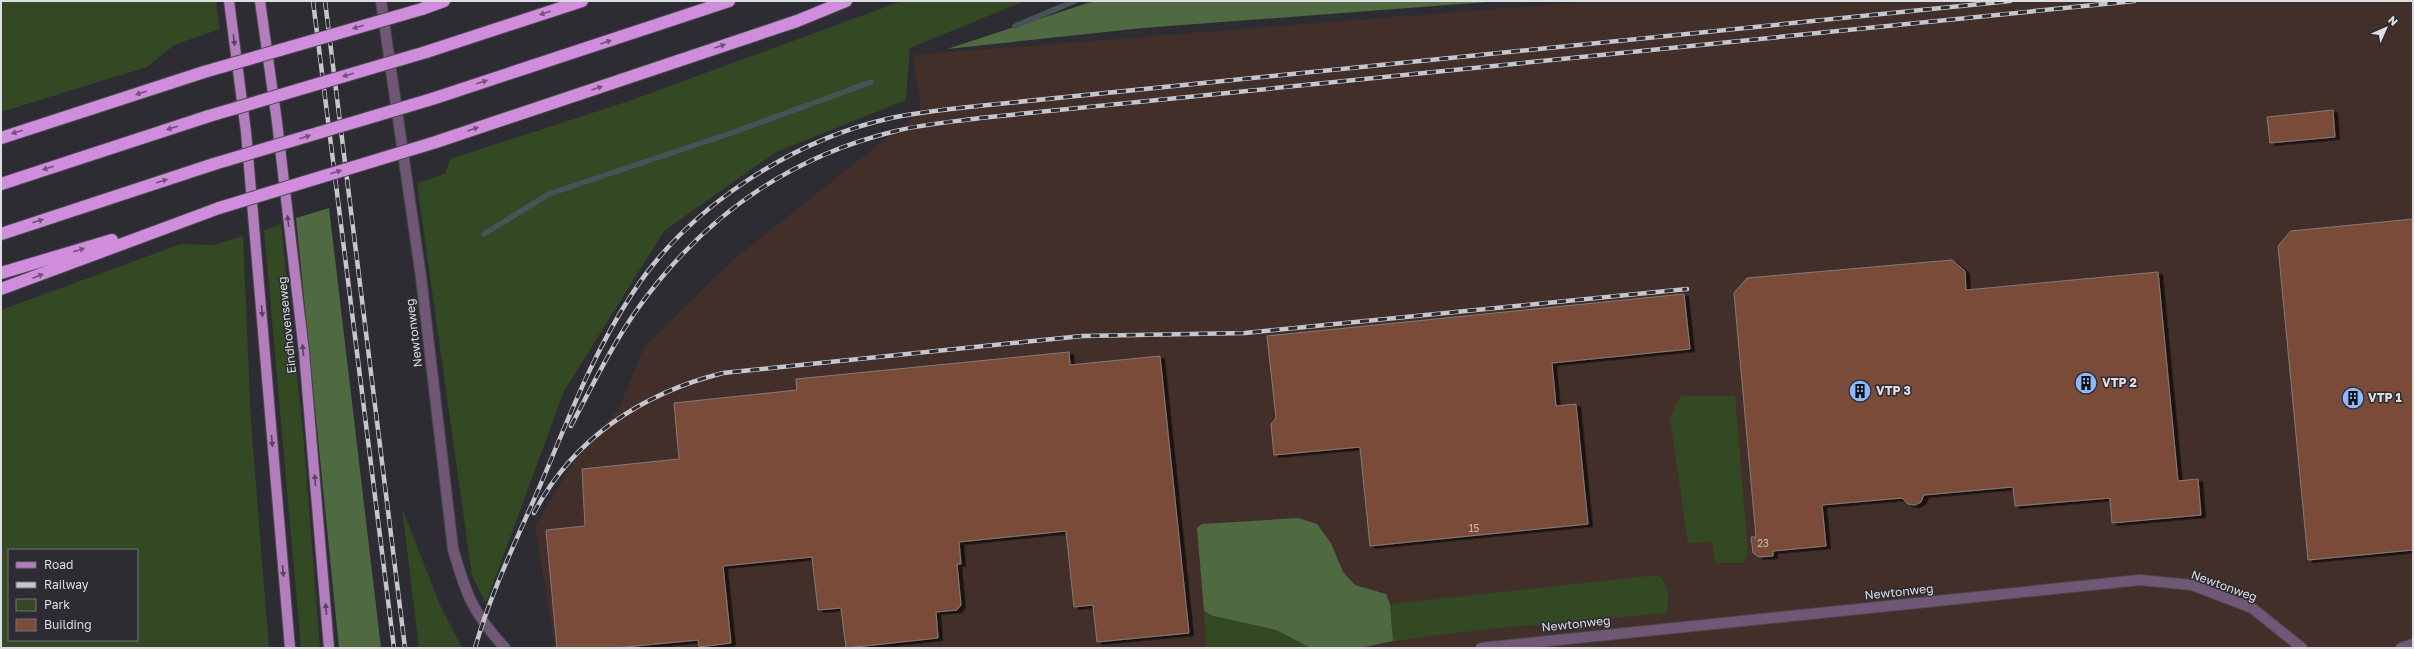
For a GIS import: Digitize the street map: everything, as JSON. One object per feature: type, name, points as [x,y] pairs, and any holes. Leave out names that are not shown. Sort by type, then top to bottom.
[{"type":"highway","points":[[1,138],[204,72],[422,9],[444,1]]},
{"type":"highway","points":[[1,184],[209,116],[426,52],[582,1]]},
{"type":"highway","points":[[1,234],[214,164],[432,99],[729,1]]},
{"type":"highway","points":[[1,274],[436,142],[797,21],[846,1]]},
{"type":"highway","points":[[1,290],[219,208]]},
{"type":"main road","name":"Eindhovenseweg","points":[[229,1],[246,132],[290,648]]},
{"type":"main road","name":"Eindhovenseweg","points":[[260,1],[277,122],[304,352],[329,648]]},
{"type":"street","name":"Newtonweg","points":[[381,1],[421,277],[453,548],[465,592],[483,624],[505,648]]},
{"type":"street","name":"Newtonweg","points":[[1481,648],[2140,580],[2192,585],[2252,608],[2302,648]]},
{"type":"street","points":[[2401,648],[2413,644]]},
{"type":"shaded area","points":[[1598,1],[2413,1],[2413,648],[555,648],[535,526],[583,446],[619,409],[644,347],[734,259],[921,111],[913,55]]},
{"type":"green space","points":[[1,1],[216,1],[220,29],[174,45],[147,67],[1,112]]},
{"type":"green space","points":[[902,1],[1025,1],[910,48],[906,100],[776,152],[664,231],[564,391],[486,603],[472,576],[417,183],[445,174],[450,159],[629,101]]},
{"type":"green space","points":[[1094,1],[1500,1],[1143,28],[947,49]]},
{"type":"green space","points":[[329,208],[381,648],[339,648],[296,218]]},
{"type":"green space","points":[[281,224],[303,433],[320,648],[301,648],[264,230]]},
{"type":"green space","points":[[243,236],[251,423],[269,648],[1,648],[1,310],[181,244],[214,245]]},
{"type":"green space","points":[[1682,396],[1735,396],[1748,553],[1744,563],[1715,563],[1712,542],[1688,543],[1670,418],[1676,404]]},
{"type":"green space","points":[[402,508],[440,605],[462,648],[419,648]]},
{"type":"green space","points":[[1298,518],[1317,524],[1331,543],[1343,572],[1355,585],[1386,594],[1390,604],[1393,641],[1360,648],[1311,648],[1276,630],[1213,616],[1204,611],[1197,528],[1202,524]]},
{"type":"green space","points":[[1657,575],[1667,587],[1667,613],[1487,629],[1393,641],[1390,604]]},
{"type":"green space","points":[[1204,611],[1213,616],[1276,630],[1311,648],[1206,648]]},
{"type":"building","points":[[2333,110],[2335,137],[2270,143],[2267,117]]},
{"type":"building","name":"VTP 1","points":[[2413,219],[2413,550],[2308,560],[2278,246],[2291,231]]},
{"type":"building","points":[[1952,260],[1965,271],[1966,290],[2158,272],[2178,481],[2198,479],[2201,515],[2112,523],[2110,498],[2015,506],[2013,487],[1924,495],[1921,502],[1915,505],[1908,504],[1902,498],[1822,505],[1826,546],[1773,551],[1773,556],[1759,557],[1753,553],[1751,537],[1756,537],[1734,293],[1747,278]]},
{"type":"building","points":[[1684,294],[1690,349],[1552,363],[1556,406],[1576,404],[1588,524],[1370,546],[1360,447],[1274,455],[1271,424],[1276,418],[1267,336]]},
{"type":"building","points":[[1069,352],[1070,365],[1160,356],[1189,633],[1097,642],[1093,605],[1074,607],[1066,531],[959,542],[961,564],[957,564],[961,605],[957,610],[936,612],[938,638],[846,648],[841,608],[818,610],[812,557],[723,566],[731,643],[699,647],[698,640],[615,648],[557,648],[546,530],[585,526],[582,469],[679,459],[674,403],[797,390],[796,379]]},
{"type":"waterway","points":[[1015,26],[1075,1]]},
{"type":"waterway","points":[[484,234],[549,194],[737,131],[871,82]]},
{"type":"railway","points":[[313,1],[394,648]]},
{"type":"railway","points":[[325,1],[405,648]]},
{"type":"railway","points":[[475,648],[498,582],[574,405],[606,337],[632,294],[655,263],[682,233],[712,206],[745,182],[780,161],[816,143],[854,128],[891,118],[945,110],[2010,1]]},
{"type":"railway","points":[[571,426],[610,353],[636,311],[661,278],[688,248],[718,221],[749,197],[783,175],[818,157],[856,142],[896,131],[980,118],[2134,1]]},
{"type":"railway","points":[[534,513],[550,486],[569,462],[590,441],[613,422],[638,406],[665,393],[723,373],[1082,336],[1245,333],[1687,289]]},
{"type":"place","name":"VTP 2","points":[[2086,383]]},
{"type":"place","name":"VTP 3","points":[[1860,391]]},
{"type":"place","name":"VTP 1","points":[[2353,398]]}]
